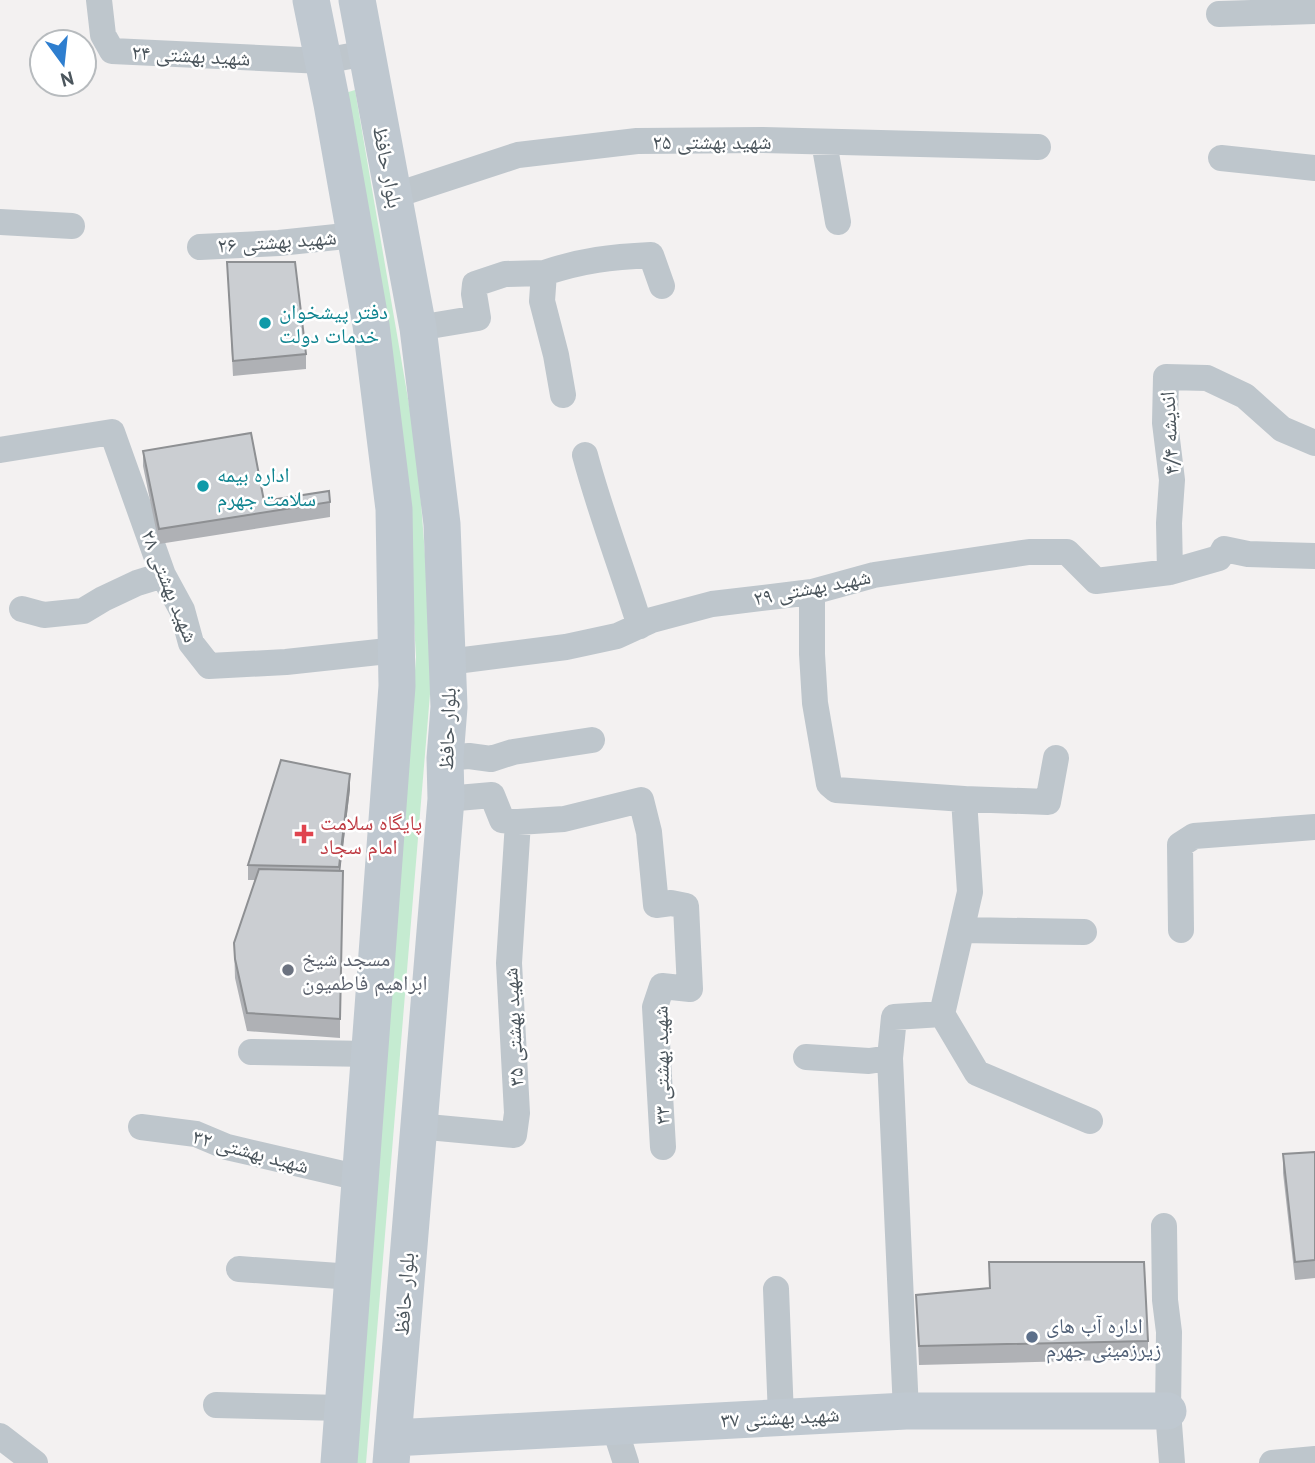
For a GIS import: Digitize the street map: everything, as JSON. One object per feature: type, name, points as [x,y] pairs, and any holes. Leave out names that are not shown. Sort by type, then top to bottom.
[{"type":"main road","name":"بلوار حافظ","points":[[311,0],[371,325],[394,509],[397,650],[397,686],[339,1463]]},
{"type":"main road","name":"بلوار حافظ","points":[[357,0],[418,328],[442,524],[448,662],[446,799],[392,1450]]},
{"type":"main road","name":"شهید بهشتی ۳۷","points":[[392,1450],[614,1426],[781,1417],[906,1411],[1168,1411]]},
{"type":"street","name":"شهید بهشتی ۲۴","points":[[99,0],[103,36],[112,51],[323,61]]},
{"type":"street","points":[[1219,14],[1315,11]]},
{"type":"street","points":[[323,61],[367,53]]},
{"type":"street","name":"شهید بهشتی ۲۵","points":[[393,196],[518,155],[638,141],[1038,147]]},
{"type":"street","points":[[824,142],[838,222]]},
{"type":"street","points":[[1221,158],[1315,168]]},
{"type":"street","points":[[0,222],[72,226]]},
{"type":"street","name":"شهید بهشتی ۲۶","points":[[200,247],[279,243],[355,235]]},
{"type":"street","points":[[418,328],[478,318],[475,284],[505,274],[544,274],[571,264],[607,257],[651,255],[662,286]]},
{"type":"street","points":[[544,274],[542,301],[563,395]]},
{"type":"street","name":"اندیشه ۴/۴","points":[[1170,572],[1172,480],[1165,423],[1166,377],[1207,378],[1245,396],[1282,429],[1315,443]]},
{"type":"street","name":"شهید بهشتی ۲۸","points":[[0,450],[113,432],[163,575],[182,610],[191,643],[209,666],[286,662],[397,650]]},
{"type":"street","points":[[585,454],[598,503],[640,626]]},
{"type":"street","points":[[1170,572],[1219,558],[1224,549],[1248,554],[1315,556]]},
{"type":"street","name":"شهید بهشتی ۲۹","points":[[448,662],[566,648],[617,636],[652,620],[712,604],[812,592],[874,575],[1030,552],[1067,552],[1096,581],[1170,572]]},
{"type":"street","points":[[22,610],[44,615],[83,611],[137,583],[163,575]]},
{"type":"street","points":[[812,592],[815,703],[829,784],[835,790],[1048,802],[1056,758]]},
{"type":"street","points":[[445,758],[469,756],[491,759],[513,751],[592,740]]},
{"type":"street","points":[[446,799],[492,795],[502,820],[518,822]]},
{"type":"street","points":[[964,799],[970,892],[942,1014],[976,1073],[1090,1121]]},
{"type":"street","name":"شهید بهشتی ۳۳","points":[[518,822],[564,819],[641,800],[649,832],[656,905],[671,903],[686,906],[690,965],[690,989],[663,986],[655,1007],[663,1147]]},
{"type":"street","name":"شهید بهشتی ۳۵","points":[[417,1126],[514,1135],[517,1113],[509,963],[518,822]]},
{"type":"street","points":[[1181,930],[1180,845],[1194,836],[1315,827]]},
{"type":"street","points":[[963,930],[1084,932]]},
{"type":"street","points":[[906,1411],[890,1058],[894,1017],[942,1014]]},
{"type":"street","points":[[251,1052],[370,1054]]},
{"type":"street","points":[[806,1057],[869,1061],[890,1058]]},
{"type":"street","name":"شهید بهشتی ۳۲","points":[[141,1127],[196,1134],[227,1147],[360,1178]]},
{"type":"street","points":[[1164,1226],[1165,1300],[1169,1332],[1168,1411],[1172,1463]]},
{"type":"street","points":[[239,1269],[353,1277]]},
{"type":"street","points":[[776,1289],[781,1417]]},
{"type":"street","points":[[216,1405],[343,1408]]},
{"type":"street","points":[[614,1426],[626,1463]]},
{"type":"street","points":[[0,1436],[35,1463]]},
{"type":"street","points":[[1272,1463],[1315,1459]]},
{"type":"green space","points":[[355,90],[417,451],[433,658],[366,1463],[356,1463],[416,657],[404,453],[342,94]]},
{"type":"building","name":"دفتر پیشخوان خدمات دولت","points":[[227,262],[295,262],[306,354],[233,361]]},
{"type":"building","name":"اداره بیمه سلامت جهرم","points":[[251,433],[264,501],[329,491],[330,502],[159,529],[143,451]]},
{"type":"building","name":"پایگاه سلامت امام سجاد","points":[[281,760],[350,774],[339,867],[248,865]]},
{"type":"building","name":"مسجد شیخ ابراهیم فاطمیون","points":[[259,869],[343,871],[340,1019],[247,1013],[234,943]]},
{"type":"building","points":[[1315,1152],[1315,1260],[1295,1262],[1283,1154]]},
{"type":"building","name":"اداره آب های زیرزمینی جهرم","points":[[989,1262],[1144,1262],[1148,1341],[919,1346],[916,1295],[990,1288]]},
{"type":"place","name":"دفتر پیشخوان خدمات دولت","points":[[265,323]]},
{"type":"place","name":"اداره بیمه سلامت جهرم","points":[[203,486]]},
{"type":"place","name":"پایگاه سلامت امام سجاد","points":[[304,834]]},
{"type":"place","name":"مسجد شیخ ابراهیم فاطمیون","points":[[288,970]]},
{"type":"place","name":"اداره آب های زیرزمینی جهرم","points":[[1032,1337]]}]
